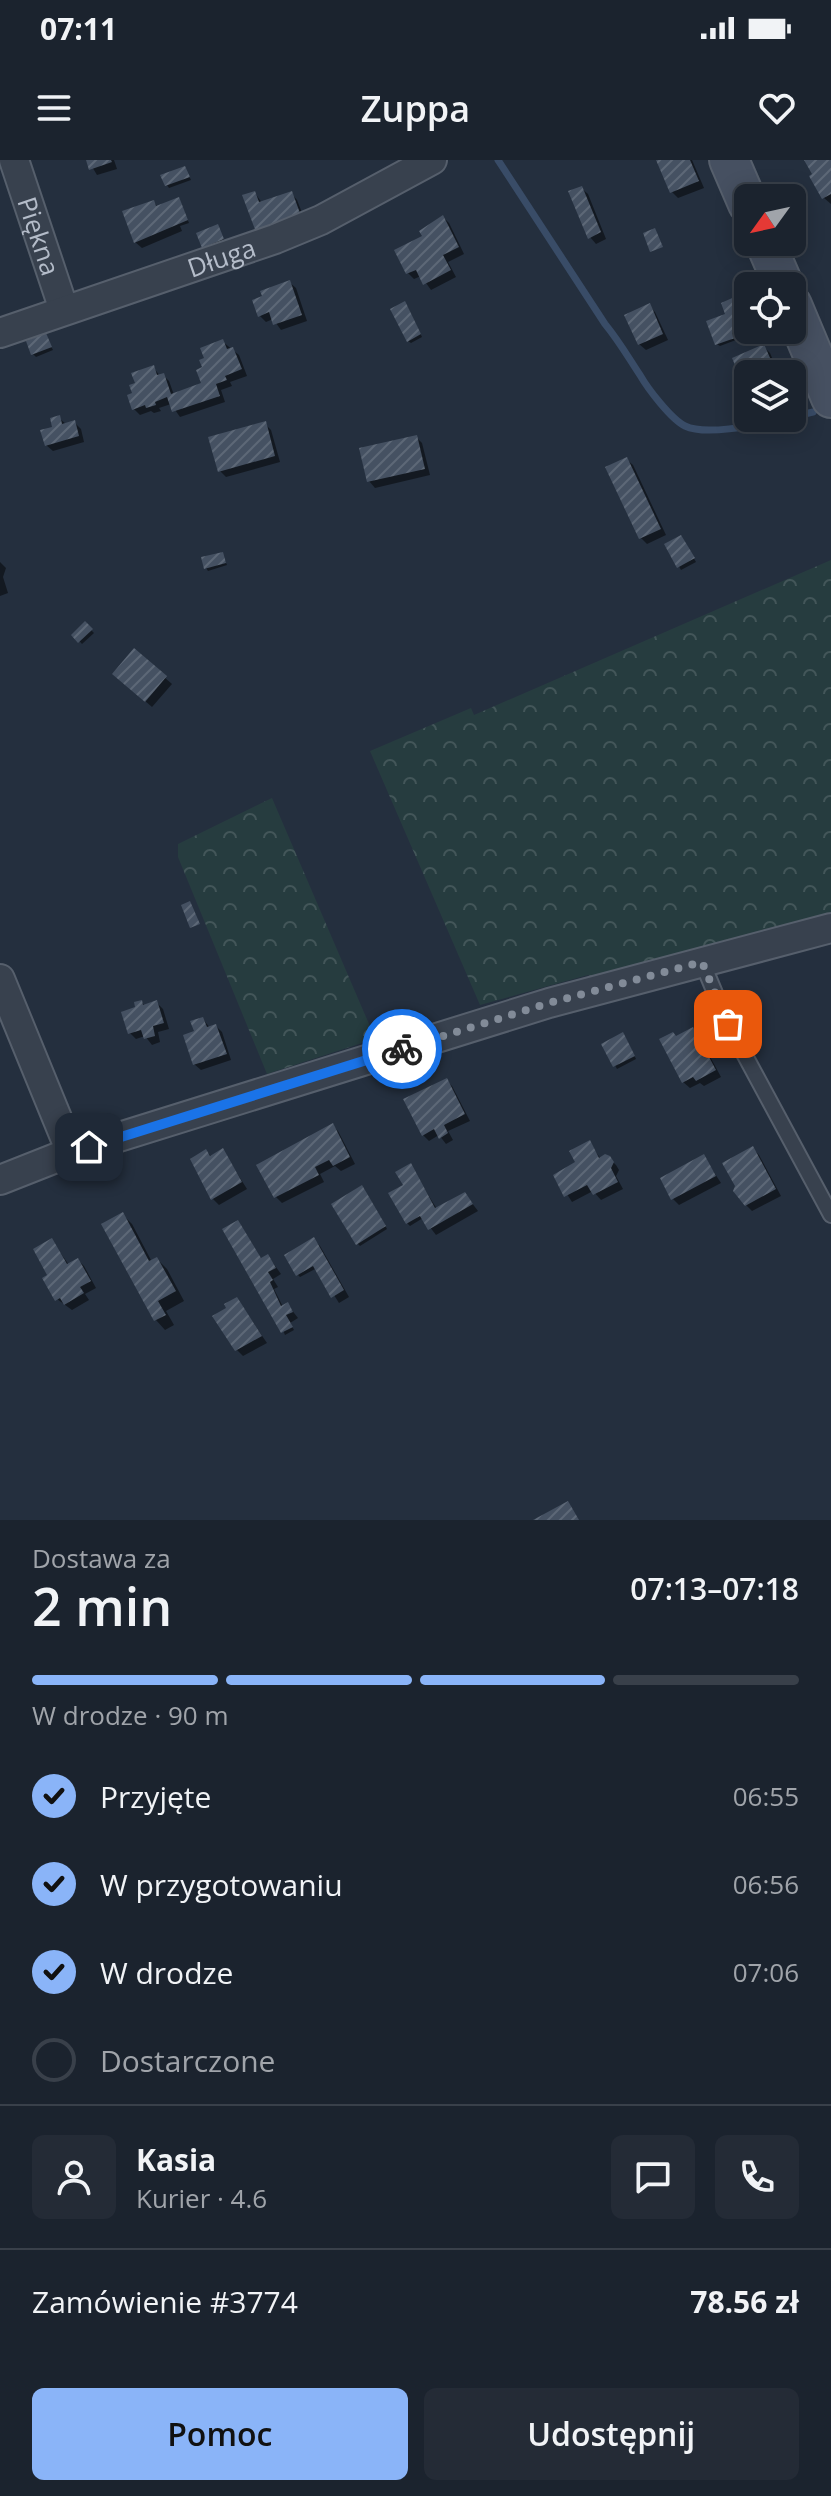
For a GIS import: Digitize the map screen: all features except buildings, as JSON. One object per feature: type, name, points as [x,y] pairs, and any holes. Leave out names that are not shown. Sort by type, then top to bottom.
[{"type":"street","name":"Piękna","points":[[14,160],[64,310]]},
{"type":"street","name":"Długa","points":[[0,333],[275,239],[321,220],[432,160]]},
{"type":"street","points":[[729,160],[739,184]]},
{"type":"street","points":[[806,338],[831,398]]},
{"type":"street","points":[[0,1180],[71,1152],[549,1003],[831,928]]},
{"type":"street","points":[[0,979],[71,1152]]},
{"type":"lane","points":[[702,962],[728,1024],[831,1215]]},
{"type":"green space","points":[[831,560],[831,913],[597,978],[588,975],[480,1005],[370,751],[471,708],[474,715]]},
{"type":"green space","points":[[272,798],[372,1031],[362,1043],[267,1074],[178,857],[178,844]]},
{"type":"waterway","points":[[498,160],[660,403],[685,426],[707,430],[734,428]]},
{"type":"waterway","points":[[806,414],[813,412]]},
{"type":"way so far","points":[[402,1049],[549,1003],[702,962],[728,1024]]},
{"type":"route","points":[[89,1147],[402,1049]]}]
